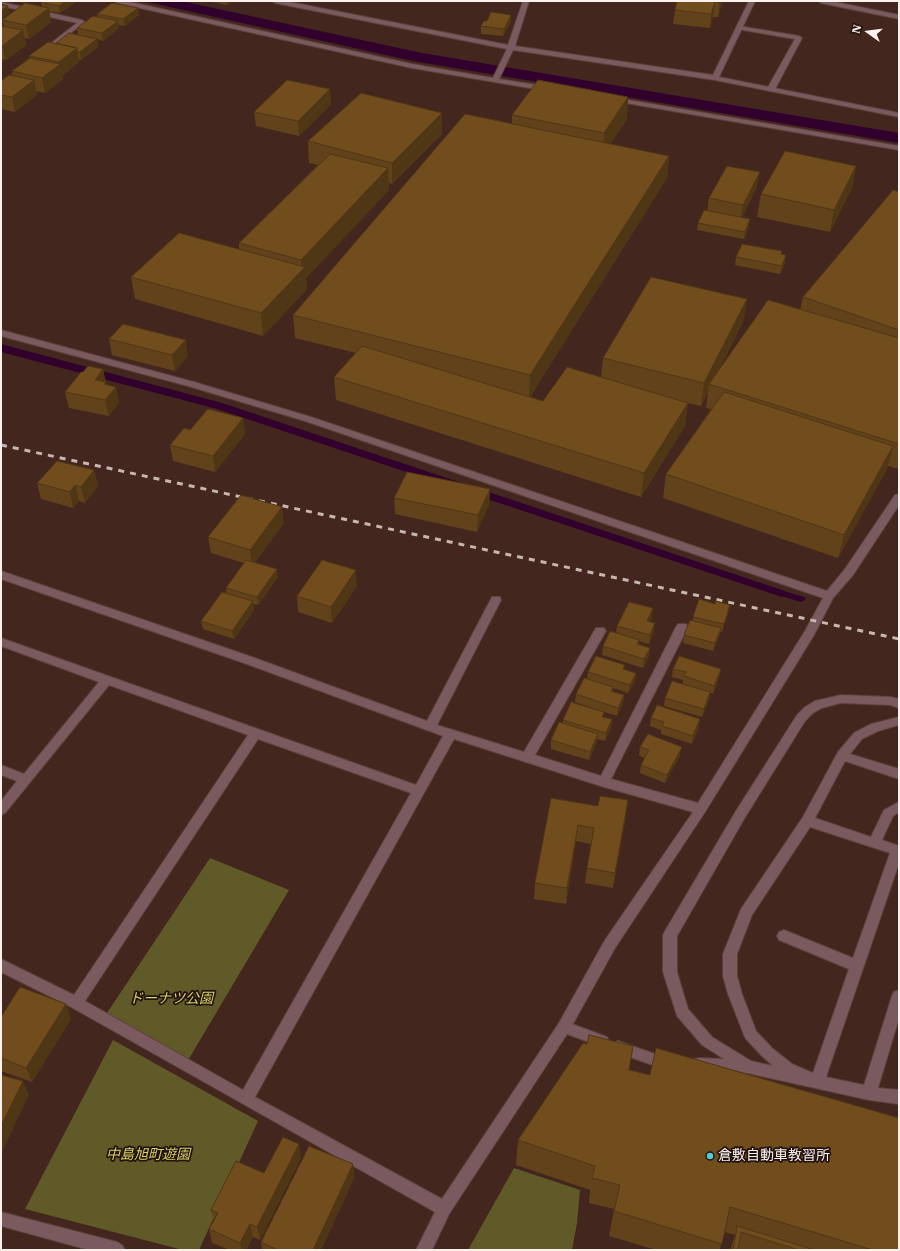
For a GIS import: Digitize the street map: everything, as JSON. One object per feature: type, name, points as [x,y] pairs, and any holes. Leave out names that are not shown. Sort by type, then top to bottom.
[{"type":"street","points":[[117,1],[131,2],[412,66],[496,78],[554,90]]},
{"type":"street","points":[[275,1],[511,48],[715,78],[899,114]]},
{"type":"street","points":[[496,78],[504,65],[511,48],[526,1]]},
{"type":"street","points":[[715,78],[752,1]]},
{"type":"street","points":[[821,1],[899,17]]},
{"type":"street","points":[[1,4],[82,22],[38,56]]},
{"type":"street","points":[[739,28],[799,38],[771,89]]},
{"type":"street","points":[[605,98],[899,148]]},
{"type":"street","points":[[1,333],[191,384],[308,419],[828,598]]},
{"type":"street","points":[[424,1250],[444,1209],[564,1027],[610,944],[701,809],[810,632],[828,598],[849,572],[899,497]]},
{"type":"street","points":[[1,575],[248,660],[430,727],[604,782],[701,809]]},
{"type":"street","points":[[430,727],[496,600]]},
{"type":"street","points":[[604,782],[682,627]]},
{"type":"street","points":[[526,758],[600,631]]},
{"type":"street","points":[[1,642],[418,791]]},
{"type":"street","points":[[1,810],[107,680]]},
{"type":"street","points":[[748,1067],[707,1041],[682,1012],[670,972],[670,935],[740,815],[801,718],[809,710],[819,704],[841,699],[883,700],[899,704]]},
{"type":"street","points":[[817,1082],[787,1069],[767,1052],[751,1035],[735,994],[730,976],[730,954],[746,913],[807,821],[842,756],[858,736],[875,727],[899,721]]},
{"type":"street","points":[[76,1003],[256,733]]},
{"type":"street","points":[[246,1099],[451,733]]},
{"type":"street","points":[[842,756],[899,774]]},
{"type":"street","points":[[1,770],[25,779]]},
{"type":"street","points":[[875,843],[888,813],[896,808],[899,808]]},
{"type":"street","points":[[807,821],[898,850],[817,1082]]},
{"type":"street","points":[[784,936],[857,966]]},
{"type":"street","points":[[1,965],[76,1003],[444,1209]]},
{"type":"street","points":[[869,1093],[894,1029],[899,996]]},
{"type":"street","points":[[564,1027],[658,1061],[748,1067],[869,1093],[899,1097]]},
{"type":"street","points":[[1,1219],[117,1250]]},
{"type":"green space","name":"ドーナツ公園","points":[[210,858],[289,890],[187,1062],[103,1019]]},
{"type":"green space","name":"中島旭町遊園","points":[[113,1040],[258,1121],[199,1250],[183,1250],[25,1209]]},
{"type":"green space","points":[[514,1168],[580,1190],[577,1223],[572,1250],[468,1250]]},
{"type":"shaded area","points":[[143,1],[181,1],[422,53],[899,133],[899,143],[413,61]]},
{"type":"shaded area","points":[[1,344],[222,403],[785,591],[782,597],[217,409],[1,352]]},
{"type":"building","points":[[46,1],[66,1],[59,6],[44,3]]},
{"type":"building","points":[[677,1],[720,1],[720,3],[715,2],[711,14],[675,10]]},
{"type":"building","points":[[25,3],[49,8],[26,25],[2,20]]},
{"type":"building","points":[[112,3],[138,8],[123,19],[97,14]]},
{"type":"building","points":[[1,4],[8,6],[1,11]]},
{"type":"building","points":[[491,12],[511,15],[504,29],[481,26],[484,21],[487,21]]},
{"type":"building","points":[[93,16],[118,21],[102,33],[77,28]]},
{"type":"building","points":[[1,26],[23,30],[2,46]]},
{"type":"building","points":[[69,33],[97,39],[80,52],[77,52],[77,48],[56,43]]},
{"type":"building","points":[[48,42],[77,48],[59,62],[29,56]]},
{"type":"building","points":[[30,58],[60,64],[42,78],[12,71]]},
{"type":"building","points":[[9,75],[34,80],[12,97],[1,95],[1,81]]},
{"type":"building","points":[[287,80],[330,89],[298,121],[254,112]]},
{"type":"building","points":[[538,80],[628,97],[604,133],[512,115]]},
{"type":"building","points":[[361,93],[442,113],[392,163],[308,141]]},
{"type":"building","points":[[465,114],[669,156],[530,375],[293,315]]},
{"type":"building","points":[[785,151],[856,166],[834,210],[761,194]]},
{"type":"building","points":[[330,154],[388,168],[301,260],[239,243]]},
{"type":"building","points":[[727,166],[760,172],[743,205],[709,198]]},
{"type":"building","points":[[893,190],[899,192],[899,330],[803,297]]},
{"type":"building","points":[[704,210],[750,219],[745,232],[698,223]]},
{"type":"building","points":[[179,233],[305,267],[261,313],[131,277]]},
{"type":"building","points":[[742,244],[782,251],[781,254],[786,255],[782,266],[736,257]]},
{"type":"building","points":[[651,277],[747,299],[704,383],[603,358]]},
{"type":"building","points":[[768,300],[899,338],[899,444],[709,384]]},
{"type":"building","points":[[123,324],[186,340],[172,355],[109,339]]},
{"type":"building","points":[[362,346],[543,401],[567,367],[688,403],[644,473],[334,377]]},
{"type":"building","points":[[88,366],[103,369],[95,380],[106,382],[104,384],[116,387],[105,400],[65,392],[81,372],[83,372]]},
{"type":"building","points":[[724,392],[893,446],[844,535],[666,474]]},
{"type":"building","points":[[208,409],[243,418],[213,456],[170,445],[184,428],[190,430]]},
{"type":"building","points":[[57,461],[94,470],[81,487],[75,485],[70,492],[37,483]]},
{"type":"building","points":[[407,472],[490,489],[478,515],[394,498]]},
{"type":"building","points":[[241,495],[282,507],[250,550],[208,537]]},
{"type":"building","points":[[246,560],[277,569],[257,597],[226,588]]},
{"type":"building","points":[[322,560],[356,570],[331,607],[297,596]]},
{"type":"building","points":[[222,592],[253,601],[232,631],[201,621]]},
{"type":"building","points":[[699,599],[715,604],[716,601],[730,605],[724,624],[693,617]]},
{"type":"building","points":[[629,602],[653,608],[647,621],[655,623],[650,635],[617,626]]},
{"type":"building","points":[[690,620],[721,628],[715,643],[684,635]]},
{"type":"building","points":[[610,631],[639,640],[637,644],[650,648],[644,659],[603,646]]},
{"type":"building","points":[[596,656],[625,665],[623,669],[636,673],[630,685],[588,672]]},
{"type":"building","points":[[679,656],[721,669],[714,686],[684,676],[686,672],[673,669]]},
{"type":"building","points":[[584,678],[613,687],[611,691],[624,695],[618,708],[576,694]]},
{"type":"building","points":[[672,681],[710,692],[704,709],[665,698]]},
{"type":"building","points":[[571,702],[604,712],[602,717],[612,719],[606,733],[563,720]]},
{"type":"building","points":[[657,705],[700,719],[693,736],[662,726],[664,722],[651,718]]},
{"type":"building","points":[[559,722],[598,734],[590,752],[551,740]]},
{"type":"building","points":[[648,734],[682,747],[667,775],[641,765],[649,750],[640,747]]},
{"type":"building","points":[[600,796],[628,800],[615,873],[587,868],[594,828],[578,825],[567,888],[535,883],[551,798],[598,806]]},
{"type":"building","points":[[20,987],[66,1004],[26,1068],[1,1058],[1,1017]]},
{"type":"building","name":"倉敷自動車教習所","points":[[589,1035],[633,1046],[629,1070],[650,1075],[656,1048],[899,1118],[899,1250],[873,1250],[730,1207],[722,1244],[614,1211],[620,1185],[592,1178],[595,1166],[518,1140],[583,1043],[587,1044]]},
{"type":"building","points":[[1,1075],[23,1081],[1,1126]]},
{"type":"building","points":[[283,1137],[299,1144],[257,1227],[250,1224],[240,1243],[209,1229],[218,1213],[211,1210],[236,1161],[264,1173]]},
{"type":"building","points":[[309,1146],[353,1164],[313,1250],[278,1250],[261,1242]]},
{"type":"building","points":[[737,1226],[814,1250],[799,1250],[741,1232],[738,1250],[733,1250]]},
{"type":"waterway","points":[[771,590],[801,599]]},
{"type":"railway","points":[[1,445],[899,639]]},
{"type":"place","name":"倉敷自動車教習所","points":[[710,1156]]}]
